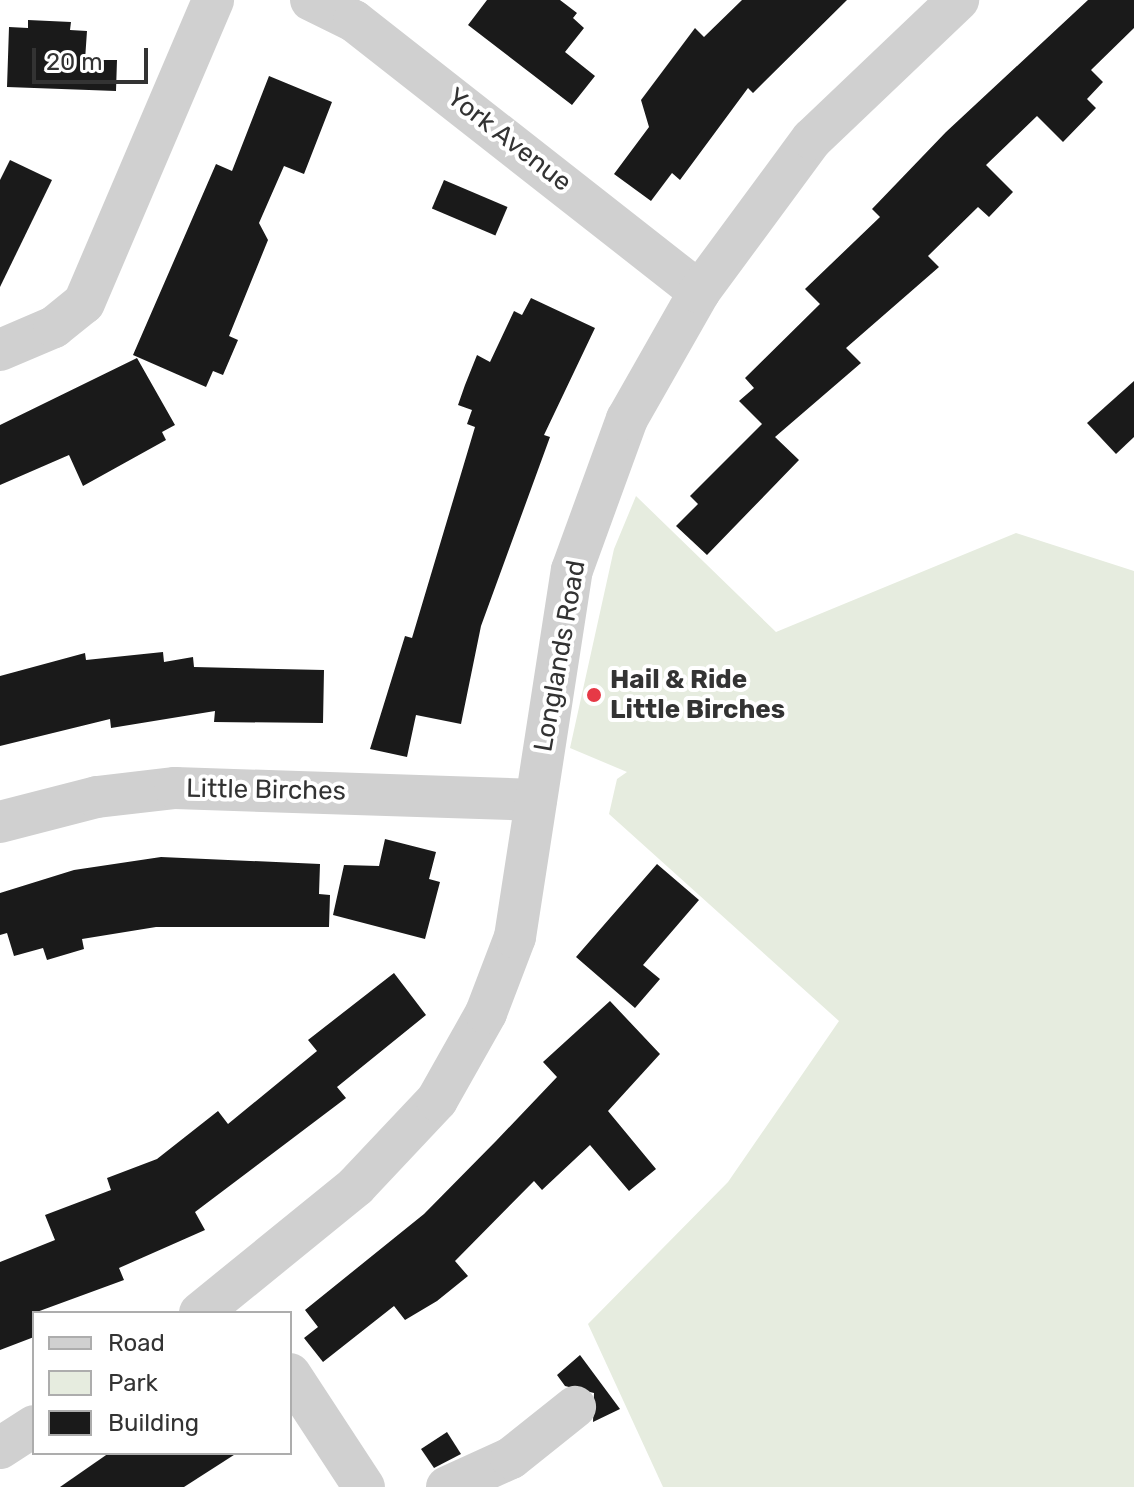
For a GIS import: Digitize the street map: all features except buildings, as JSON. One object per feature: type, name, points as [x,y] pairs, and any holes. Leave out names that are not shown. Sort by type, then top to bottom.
[{"type":"street","points":[[0,350],[54,327],[84,303],[213,0]]},
{"type":"street","name":"York Avenue","points":[[311,0],[367,31],[699,292]]},
{"type":"street","name":"Longlands Road","points":[[207,1311],[242,1301],[437,1100],[486,1013],[515,937],[572,570],[627,419],[699,292],[812,139],[958,0]]},
{"type":"street","name":"Little Birches","points":[[0,822],[97,797],[175,788],[536,800]]},
{"type":"street","points":[[292,1377],[364,1487]]},
{"type":"street","points":[[447,1487],[511,1458],[575,1407]]},
{"type":"street","points":[[0,1448],[32,1427]]},
{"type":"green space","points":[[636,496],[776,632],[1016,533],[1134,571],[1134,1487],[663,1487],[588,1324],[728,1182],[839,1021],[609,814],[617,779],[627,772],[570,748],[614,549]]},
{"type":"place","name":"Hail & Ride Little Birches","points":[[594,695]]}]
